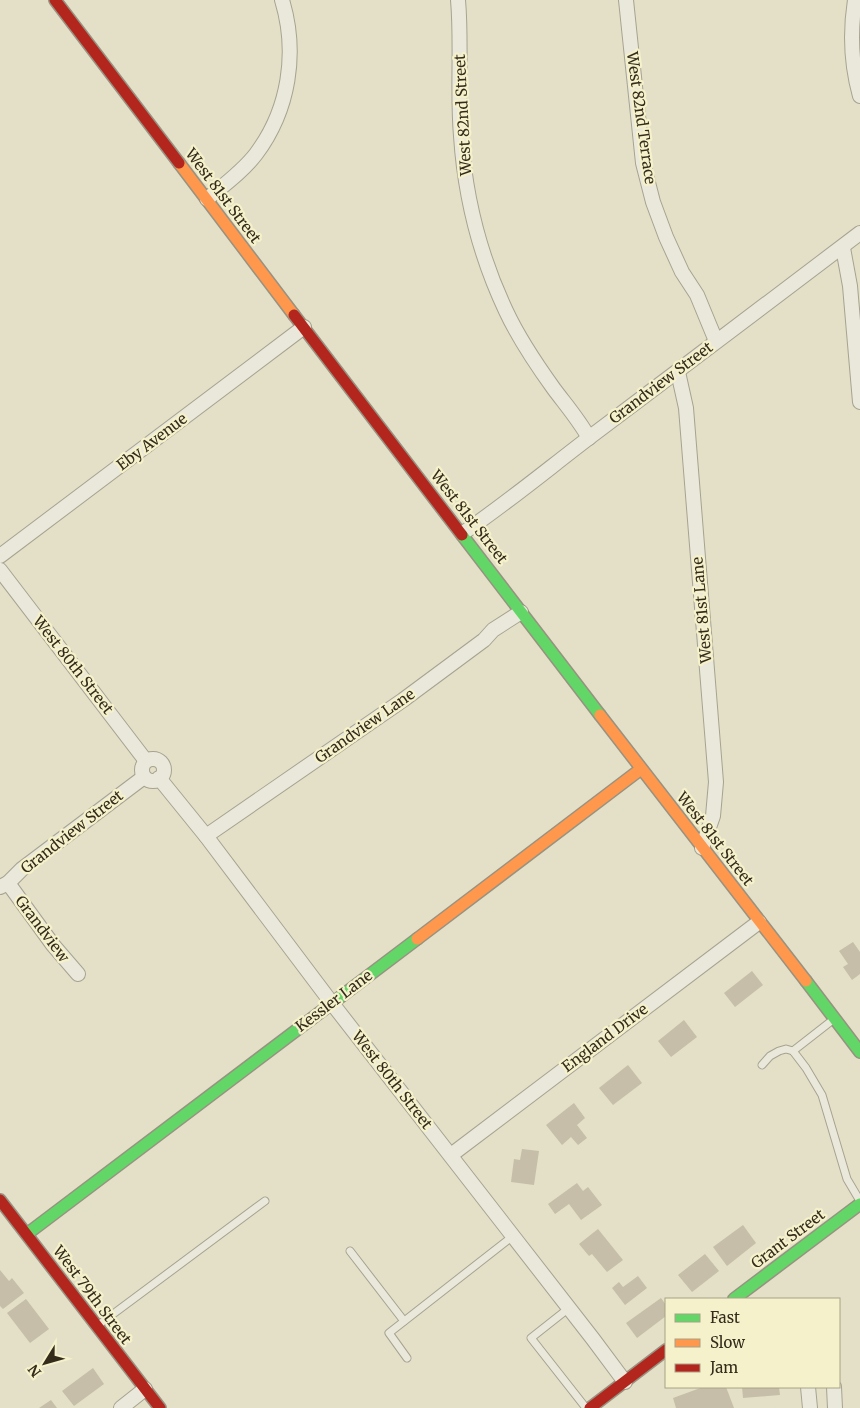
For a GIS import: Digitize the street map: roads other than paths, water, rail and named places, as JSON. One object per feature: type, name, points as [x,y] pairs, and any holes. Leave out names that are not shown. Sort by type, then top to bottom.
[{"type":"street","name":"West 81st Street","points":[[55,0],[521,612],[540,634],[860,1052]]},
{"type":"street","points":[[207,199],[230,180],[255,155],[270,132],[281,108],[287,86],[291,51],[288,22],[282,0]]},
{"type":"street","name":"West 82nd Street","points":[[458,0],[461,136],[465,180],[475,230],[490,275],[506,312],[526,347],[553,388],[582,426],[588,438]]},
{"type":"street","name":"West 82nd Terrace","points":[[626,0],[643,163],[653,202],[666,237],[682,272],[697,295],[716,341]]},
{"type":"street","points":[[855,0],[852,48],[860,96]]},
{"type":"street","name":"Grandview Street","points":[[462,533],[860,234]]},
{"type":"street","points":[[843,248],[850,286],[860,402]]},
{"type":"street","name":"Eby Avenue","points":[[0,556],[304,327]]},
{"type":"street","name":"West 81st Lane","points":[[678,372],[686,408],[716,782],[713,816],[702,848]]},
{"type":"street","name":"West 80th Street","points":[[0,570],[146,761]]},
{"type":"street","name":"Grandview Lane","points":[[206,836],[403,700],[484,640],[493,630],[521,612]]},
{"type":"street","points":[[154,758],[160,761],[164,771],[160,778],[151,781],[144,777],[142,767],[146,761],[154,758]]},
{"type":"street","name":"Kessler Lane","points":[[27,1234],[641,768]]},
{"type":"street","name":"Grandview Street","points":[[4,885],[22,869],[144,777]]},
{"type":"street","name":"West 80th Street","points":[[160,778],[625,1382]]},
{"type":"street","name":"Grandview","points":[[4,885],[78,974]]},
{"type":"street","name":"England Drive","points":[[451,1155],[760,922]]},
{"type":"street","name":"Grant Street","points":[[735,1298],[860,1202]]},
{"type":"street","name":"West 79th Street","points":[[2,1206],[27,1234],[160,1408]]},
{"type":"street","points":[[590,1408],[665,1351]]},
{"type":"street","points":[[808,1388],[810,1408]]},
{"type":"street","points":[[834,1388],[835,1408]]},
{"type":"street","points":[[121,1408],[145,1389]]},
{"type":"lane","points":[[793,1051],[834,1019]]},
{"type":"lane","points":[[762,1065],[770,1056],[786,1049],[793,1051],[806,1068],[822,1095],[847,1179],[860,1202]]},
{"type":"lane","points":[[97,1326],[264,1201]]},
{"type":"lane","points":[[407,1358],[389,1333],[514,1236]]},
{"type":"lane","points":[[350,1251],[404,1321]]},
{"type":"lane","points":[[569,1308],[531,1338],[586,1408]]}]
